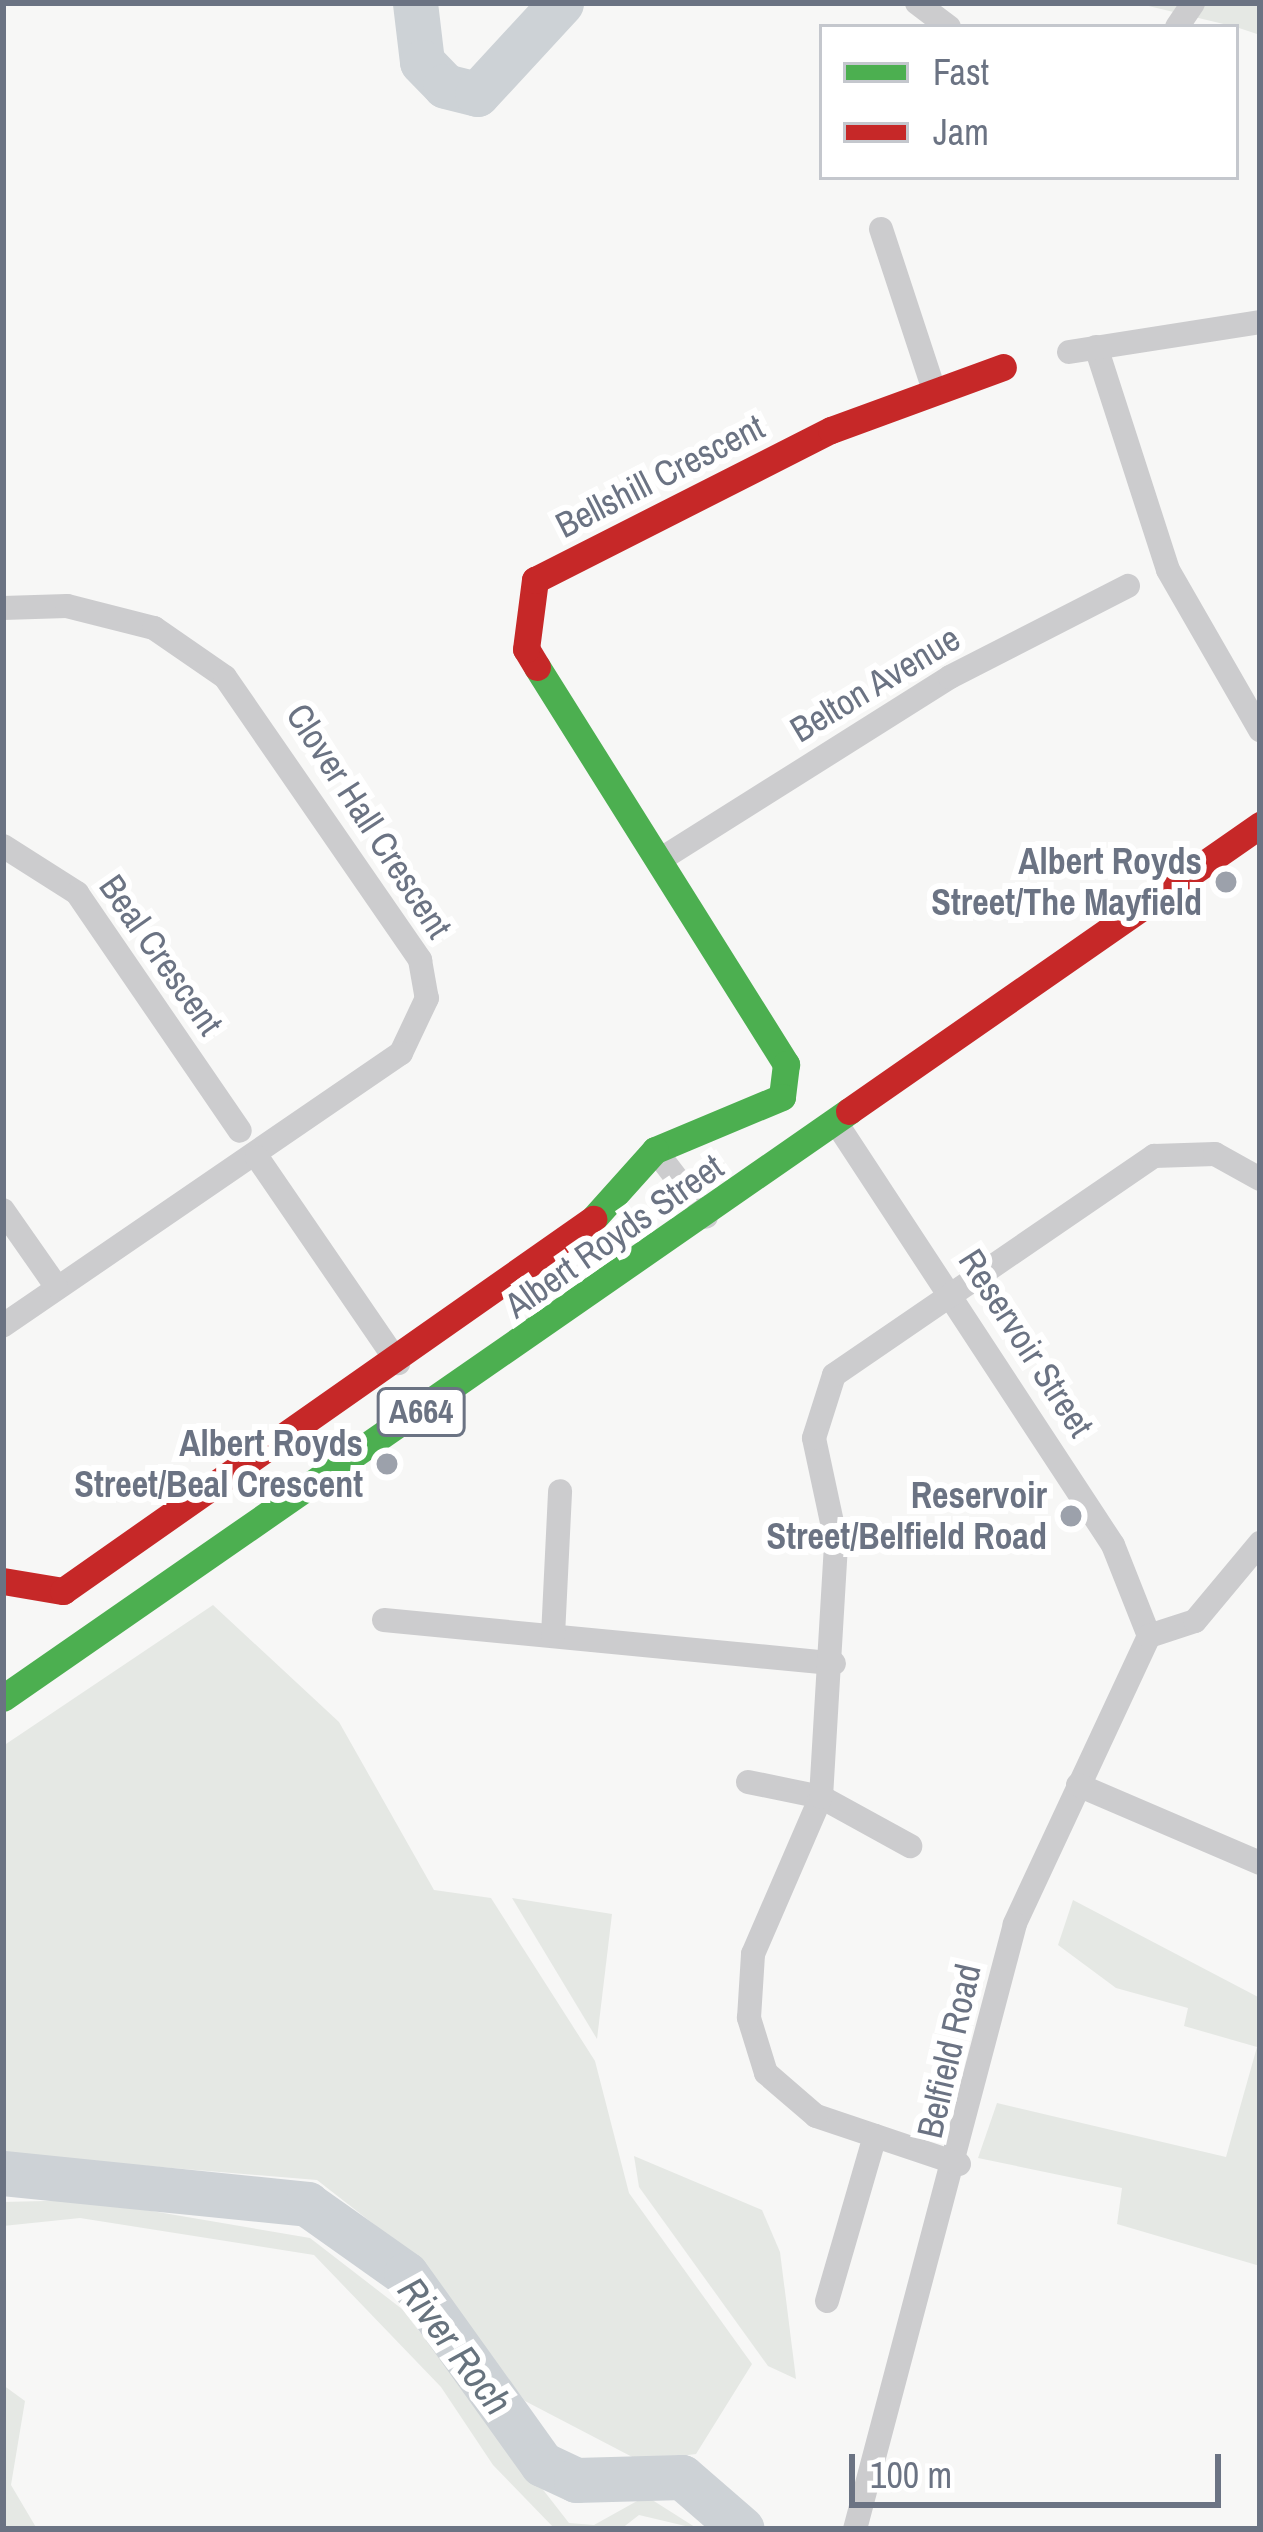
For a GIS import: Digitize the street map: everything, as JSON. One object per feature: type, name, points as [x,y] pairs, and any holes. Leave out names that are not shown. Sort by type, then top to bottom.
[{"type":"street","points":[[916,3],[945,24]]},
{"type":"street","points":[[881,229],[934,390]]},
{"type":"street","points":[[1069,352],[1260,322]]},
{"type":"street","points":[[1096,346],[1168,570],[1260,730]]},
{"type":"street","name":"Bellshill Crescent","points":[[786,1064],[666,856],[526,649],[535,580],[934,390],[1003,367]]},
{"type":"street","name":"Belton Avenue","points":[[666,856],[950,677],[1128,586]]},
{"type":"street","name":"Clover Hall Crescent","points":[[3,608],[114,616],[209,664],[268,728],[420,960],[428,998],[401,1053],[257,1157],[56,1286],[3,1326]]},
{"type":"street","name":"Albert Royds Street","points":[[3,1698],[706,1217],[1260,825]]},
{"type":"street","name":"Beal Crescent","points":[[3,846],[77,893],[240,1131]]},
{"type":"street","name":"Albert Royds Street","points":[[3,1581],[63,1591],[572,1244],[655,1150],[774,1105],[786,1064]]},
{"type":"street","name":"Reservoir Street","points":[[837,1124],[952,1294],[1146,1607],[1149,1636]]},
{"type":"street","points":[[655,1150],[706,1217]]},
{"type":"street","points":[[959,2164],[816,2116],[766,2073],[749,2018],[753,1954],[821,1797],[834,1663],[836,1541],[814,1438],[834,1375],[1154,1156],[1215,1154],[1260,1179]]},
{"type":"street","points":[[257,1157],[398,1363]]},
{"type":"street","points":[[3,1210],[56,1286]]},
{"type":"street","points":[[553,1636],[560,1491]]},
{"type":"street","points":[[1149,1636],[1195,1621],[1260,1543]]},
{"type":"street","points":[[384,1620],[834,1663]]},
{"type":"street","name":"Belfield Road","points":[[854,2529],[959,2164],[1016,1924],[1149,1636]]},
{"type":"street","points":[[748,1782],[821,1797],[910,1846]]},
{"type":"street","points":[[1078,1785],[1260,1863]]},
{"type":"street","points":[[827,2301],[875,2136]]},
{"type":"shaded area","points":[[1136,3],[1260,3],[1260,35],[1239,24]]},
{"type":"shaded area","points":[[213,1605],[339,1722],[434,1890],[491,1898],[595,2061],[629,2193],[752,2364],[696,2454],[640,2461],[525,2401],[412,2254],[317,2180],[3,2154],[3,1746]]},
{"type":"shaded area","points":[[512,1898],[612,1914],[597,2039]]},
{"type":"shaded area","points":[[1073,1900],[1260,1998],[1260,2266],[1117,2224],[1122,2188],[978,2158],[997,2103],[1226,2157],[1257,2047],[1184,2026],[1188,2008],[1116,1988],[1058,1945]]},
{"type":"shaded area","points":[[634,2156],[762,2210],[780,2252],[796,2379],[768,2366],[639,2187]]},
{"type":"shaded area","points":[[87,2200],[310,2238],[402,2309],[569,2523],[594,2525],[646,2496],[698,2529],[639,2515],[621,2529],[555,2529],[493,2465],[441,2387],[314,2255],[80,2218],[3,2226],[3,2202]]},
{"type":"shaded area","points":[[3,2385],[25,2401],[11,2485],[37,2529],[3,2529]]},
{"type":"waterway","points":[[415,3],[422,62],[445,86],[477,94],[561,3]]},
{"type":"waterway","name":"River Roch","points":[[3,2173],[307,2204],[406,2274],[542,2464],[576,2480],[682,2477],[742,2529]]},
{"type":"traffic: fast","points":[[537,667],[786,1064],[782,1097],[655,1150],[593,1219]]},
{"type":"traffic: fast","points":[[3,1698],[849,1111]]},
{"type":"traffic: jam","points":[[537,667],[526,649],[535,580],[831,430],[1003,367]]},
{"type":"traffic: jam","points":[[849,1111],[1260,825]]},
{"type":"traffic: jam","points":[[3,1581],[63,1591],[593,1219]]},
{"type":"place","name":"Albert Royds Street/The Mayfield","points":[[1226,882]]},
{"type":"place","name":"Albert Royds Street/Beal Crescent","points":[[387,1464]]},
{"type":"place","name":"Reservoir Street/Belfield Road","points":[[1071,1516]]}]
